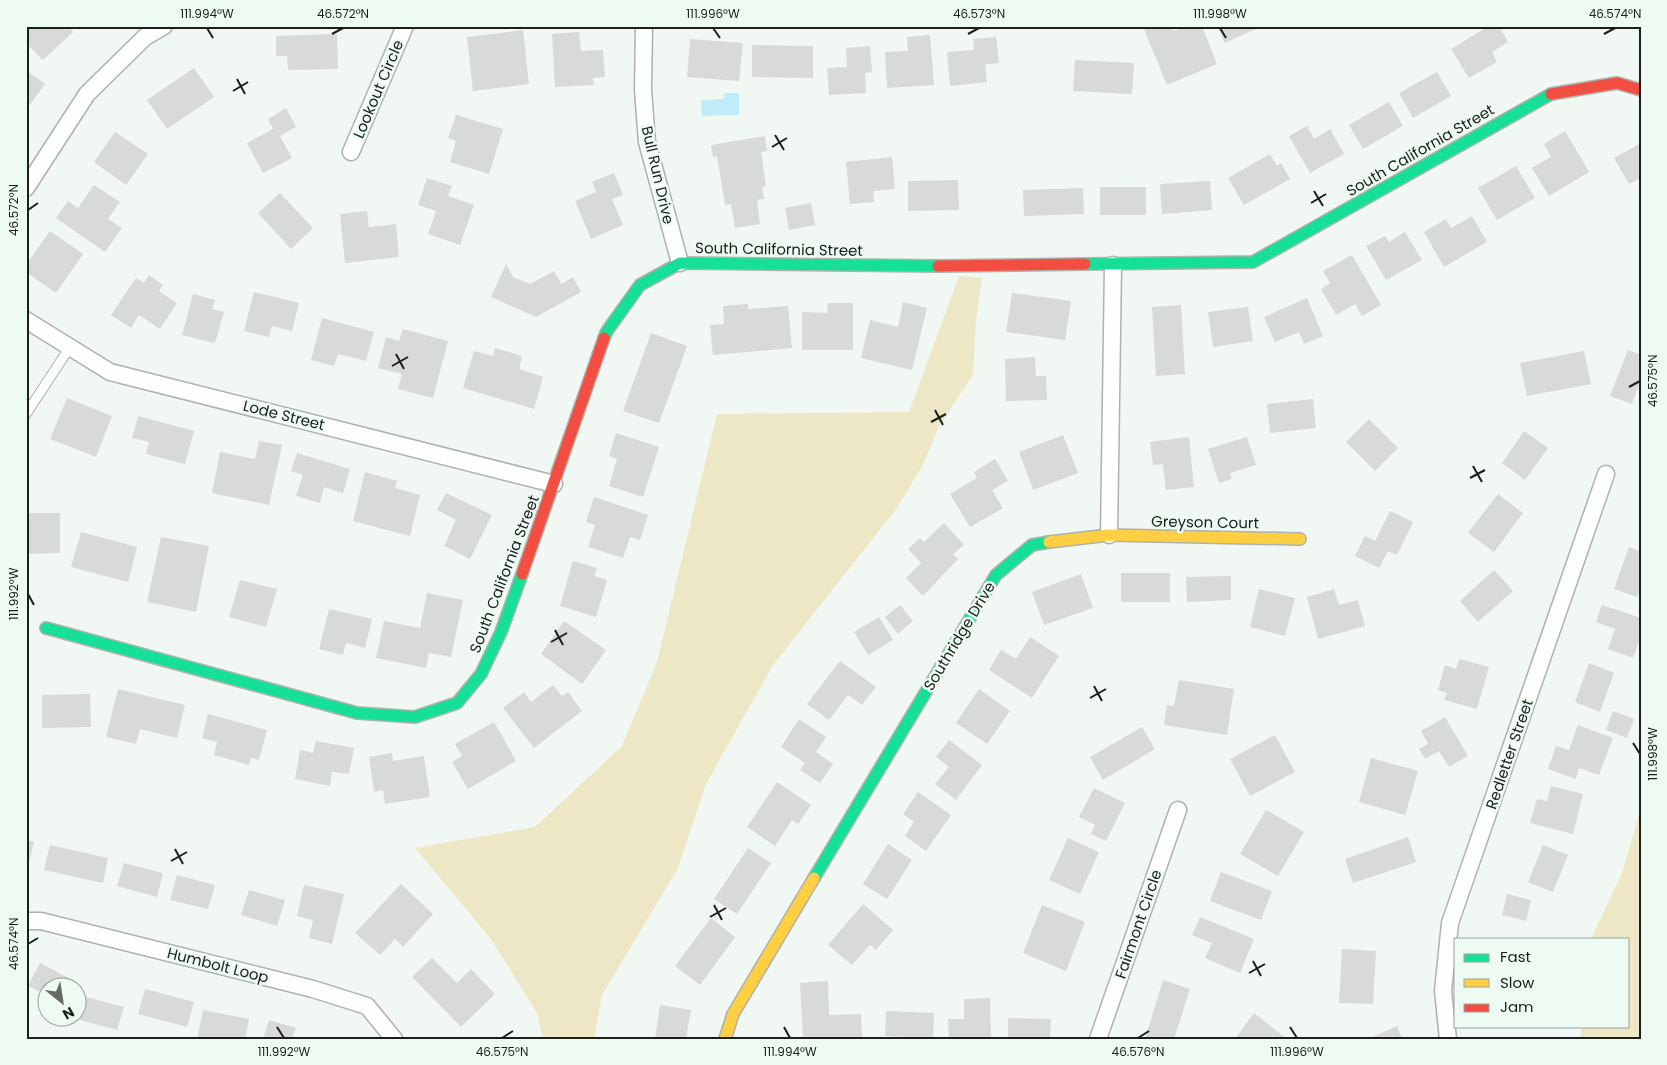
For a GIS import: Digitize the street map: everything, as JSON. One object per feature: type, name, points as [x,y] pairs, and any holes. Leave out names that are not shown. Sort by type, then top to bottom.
[{"type":"street","points":[[26,188],[87,94],[145,37],[164,26]]},
{"type":"street","name":"Lookout Circle","points":[[351,152],[405,26]]},
{"type":"street","name":"Bull Run Drive","points":[[644,26],[643,90],[647,142],[680,263]]},
{"type":"street","name":"South California Street","points":[[46,628],[356,713],[415,716],[457,703],[481,674],[500,632],[607,331],[640,285],[680,263],[974,266],[1253,262],[1549,94],[1617,83],[1641,90]]},
{"type":"street","points":[[1109,535],[1114,265]]},
{"type":"street","name":"Lode Street","points":[[26,320],[110,372],[554,484]]},
{"type":"street","name":"Redletter Street","points":[[1448,1039],[1443,991],[1450,923],[1606,474]]},
{"type":"street","name":"Greyson Court","points":[[1109,535],[1300,539]]},
{"type":"street","name":"Southridge Drive","points":[[725,1039],[738,1006],[996,575],[1032,546],[1066,539],[1109,535]]},
{"type":"street","name":"Fairmont Circle","points":[[1098,1039],[1178,810]]},
{"type":"street","name":"Humbolt Loop","points":[[26,920],[41,922],[313,989],[367,1006],[394,1039]]},
{"type":"lane","points":[[26,414],[70,347]]},
{"type":"shaded area","points":[[959,276],[982,278],[976,321],[973,375],[939,426],[924,463],[897,508],[773,665],[706,784],[678,868],[602,995],[594,1039],[543,1039],[537,1013],[491,939],[415,848],[535,827],[622,746],[657,662],[717,414],[909,412]]},
{"type":"shaded area","points":[[1641,808],[1641,1039],[1581,1039],[1581,1028],[1630,1028],[1630,938],[1591,938],[1622,873]]},
{"type":"water","points":[[724,93],[739,93],[739,115],[702,116],[701,100],[724,99]]},
{"type":"building","points":[[26,26],[68,26],[73,32],[43,60],[26,43]]},
{"type":"building","points":[[1152,26],[1171,26],[1173,31],[1186,26],[1202,26],[1217,64],[1167,85],[1144,29]]},
{"type":"building","points":[[1217,26],[1262,26],[1225,43]]},
{"type":"building","points":[[1489,26],[1499,26],[1508,42],[1492,52],[1497,62],[1469,78],[1451,49]]},
{"type":"building","points":[[523,30],[529,84],[473,91],[467,37]]},
{"type":"building","points":[[579,32],[581,51],[603,50],[605,77],[593,78],[594,85],[555,87],[552,34]]},
{"type":"building","points":[[337,34],[338,69],[288,70],[287,56],[276,56],[276,36]]},
{"type":"building","points":[[930,35],[934,85],[887,88],[885,52],[908,51],[907,37]]},
{"type":"building","points":[[996,37],[999,63],[985,64],[987,82],[950,86],[947,52],[974,50],[973,39]]},
{"type":"building","points":[[690,39],[743,43],[739,81],[687,77]]},
{"type":"building","points":[[752,45],[813,46],[813,78],[752,77]]},
{"type":"building","points":[[870,46],[872,72],[865,73],[866,93],[829,95],[827,68],[847,67],[846,48]]},
{"type":"building","points":[[1075,60],[1134,63],[1132,94],[1073,91]]},
{"type":"building","points":[[194,68],[214,97],[167,129],[147,100]]},
{"type":"building","points":[[26,70],[45,84],[26,110]]},
{"type":"building","points":[[1437,72],[1451,96],[1413,118],[1399,93]]},
{"type":"building","points":[[1389,102],[1403,126],[1363,149],[1349,125]]},
{"type":"building","points":[[286,108],[296,127],[280,136],[292,158],[263,173],[247,143],[273,129],[268,119]]},
{"type":"building","points":[[456,115],[503,129],[489,174],[450,162],[456,141],[448,138]]},
{"type":"building","points":[[1307,126],[1314,139],[1330,129],[1344,154],[1310,173],[1289,136]]},
{"type":"building","points":[[1565,131],[1589,172],[1549,196],[1532,168],[1551,157],[1544,144]]},
{"type":"building","points":[[115,132],[148,154],[126,185],[94,162]]},
{"type":"building","points":[[765,136],[767,151],[761,152],[766,186],[762,187],[764,199],[757,200],[760,224],[735,228],[731,204],[725,205],[717,156],[713,157],[711,145]]},
{"type":"building","points":[[1641,143],[1641,178],[1629,184],[1614,158]]},
{"type":"building","points":[[1270,154],[1277,166],[1281,163],[1290,179],[1244,205],[1228,178]]},
{"type":"building","points":[[892,157],[895,189],[873,191],[874,202],[850,204],[846,162]]},
{"type":"building","points":[[1516,166],[1535,198],[1497,220],[1478,188]]},
{"type":"building","points":[[614,173],[623,195],[612,199],[623,225],[591,239],[575,201],[596,192],[592,182]]},
{"type":"building","points":[[427,178],[452,186],[448,196],[474,205],[460,245],[428,234],[436,211],[418,205]]},
{"type":"building","points":[[958,180],[959,210],[908,211],[908,181]]},
{"type":"building","points":[[1210,181],[1212,210],[1162,214],[1160,184]]},
{"type":"building","points":[[94,185],[120,202],[108,219],[122,228],[105,252],[56,218],[68,201],[78,208]]},
{"type":"building","points":[[1100,187],[1146,187],[1146,215],[1100,215]]},
{"type":"building","points":[[1083,188],[1084,214],[1024,216],[1023,190]]},
{"type":"building","points":[[280,193],[313,228],[291,249],[258,213]]},
{"type":"building","points":[[811,203],[815,225],[789,230],[785,208]]},
{"type":"building","points":[[367,211],[369,227],[396,224],[399,257],[345,263],[340,214]]},
{"type":"building","points":[[1472,216],[1487,242],[1444,267],[1424,232],[1446,219],[1451,228]]},
{"type":"building","points":[[50,231],[83,254],[56,293],[26,272],[26,265]]},
{"type":"building","points":[[1405,232],[1422,260],[1386,280],[1366,246],[1385,236],[1389,242]]},
{"type":"building","points":[[1352,255],[1381,305],[1362,316],[1355,304],[1336,315],[1321,289],[1330,283],[1323,271]]},
{"type":"building","points":[[506,264],[513,277],[530,284],[554,271],[561,284],[573,277],[581,292],[536,317],[491,297]]},
{"type":"building","points":[[149,275],[163,285],[159,291],[177,303],[160,329],[139,315],[131,328],[111,315],[136,278],[144,283]]},
{"type":"building","points":[[254,292],[299,303],[292,331],[272,326],[269,337],[244,331]]},
{"type":"building","points":[[1012,293],[1071,301],[1065,340],[1006,332]]},
{"type":"building","points":[[193,294],[215,300],[212,309],[224,312],[215,343],[182,335]]},
{"type":"building","points":[[1307,298],[1323,336],[1304,344],[1299,332],[1275,342],[1264,317]]},
{"type":"building","points":[[903,302],[927,308],[912,370],[861,358],[870,320],[898,327]]},
{"type":"building","points":[[828,303],[853,303],[853,350],[802,350],[802,312],[827,313]]},
{"type":"building","points":[[748,304],[748,309],[788,306],[792,348],[713,355],[710,325],[724,324],[723,306]]},
{"type":"building","points":[[1181,305],[1185,374],[1156,376],[1152,307]]},
{"type":"building","points":[[1248,307],[1253,341],[1213,347],[1208,312]]},
{"type":"building","points":[[322,318],[374,332],[366,361],[338,354],[334,366],[311,360]]},
{"type":"building","points":[[403,329],[448,341],[433,398],[398,389],[402,374],[378,368],[386,337],[399,341]]},
{"type":"building","points":[[651,333],[687,346],[659,423],[623,411]]},
{"type":"building","points":[[495,348],[522,356],[519,369],[543,377],[534,409],[463,388],[474,351],[493,356]]},
{"type":"building","points":[[1628,350],[1641,355],[1641,385],[1639,385],[1632,404],[1610,396]]},
{"type":"building","points":[[1584,351],[1591,384],[1527,396],[1520,363]]},
{"type":"building","points":[[1035,357],[1036,376],[1046,376],[1047,400],[1006,401],[1005,359]]},
{"type":"building","points":[[67,398],[112,416],[96,457],[50,439]]},
{"type":"building","points":[[1313,399],[1316,428],[1270,433],[1267,404]]},
{"type":"building","points":[[138,416],[194,431],[185,464],[146,454],[149,442],[132,438]]},
{"type":"building","points":[[1369,419],[1398,448],[1375,471],[1346,442]]},
{"type":"building","points":[[1524,431],[1548,448],[1525,480],[1502,463]]},
{"type":"building","points":[[616,433],[659,447],[643,497],[609,486],[617,459],[609,456]]},
{"type":"building","points":[[1063,435],[1078,473],[1033,490],[1019,452]]},
{"type":"building","points":[[1189,437],[1194,487],[1166,490],[1163,464],[1153,465],[1150,442]]},
{"type":"building","points":[[1247,437],[1256,465],[1230,473],[1232,479],[1219,483],[1208,449]]},
{"type":"building","points":[[259,441],[282,445],[269,505],[212,493],[220,452],[255,459]]},
{"type":"building","points":[[297,453],[350,469],[343,493],[324,487],[320,503],[296,496],[303,475],[291,471]]},
{"type":"building","points":[[995,459],[1008,481],[992,490],[1003,508],[970,527],[950,494],[977,478],[974,472]]},
{"type":"building","points":[[365,472],[397,481],[395,488],[420,495],[410,536],[353,521]]},
{"type":"building","points":[[446,493],[492,515],[470,559],[444,546],[456,520],[437,510]]},
{"type":"building","points":[[1498,494],[1523,513],[1494,552],[1468,533]]},
{"type":"building","points":[[594,497],[648,515],[640,540],[630,537],[623,558],[588,547],[595,525],[586,522]]},
{"type":"building","points":[[1390,511],[1413,522],[1397,555],[1388,551],[1379,568],[1355,556],[1365,536],[1375,541]]},
{"type":"building","points":[[26,513],[60,513],[60,553],[26,554]]},
{"type":"building","points":[[944,523],[964,545],[953,554],[958,559],[923,596],[906,578],[921,563],[908,549],[920,538],[924,542]]},
{"type":"building","points":[[81,532],[137,547],[128,582],[71,567]]},
{"type":"building","points":[[161,537],[209,546],[196,612],[147,602]]},
{"type":"building","points":[[1629,547],[1641,552],[1641,589],[1637,597],[1614,589]]},
{"type":"building","points":[[573,561],[597,568],[594,576],[607,580],[596,617],[560,606]]},
{"type":"building","points":[[1494,570],[1513,591],[1478,622],[1460,601]]},
{"type":"building","points":[[1121,573],[1170,573],[1170,602],[1121,602]]},
{"type":"building","points":[[1081,574],[1093,608],[1044,625],[1032,592]]},
{"type":"building","points":[[1231,576],[1231,600],[1187,602],[1186,577]]},
{"type":"building","points":[[240,580],[277,589],[266,627],[229,617]]},
{"type":"building","points":[[1259,589],[1295,598],[1285,636],[1250,627]]},
{"type":"building","points":[[1334,589],[1339,605],[1358,600],[1365,626],[1318,639],[1307,597]]},
{"type":"building","points":[[427,593],[463,600],[451,657],[429,653],[426,668],[376,658],[384,621],[420,628]]},
{"type":"building","points":[[900,605],[913,621],[898,634],[885,617]]},
{"type":"building","points":[[1602,605],[1641,618],[1641,636],[1633,658],[1608,649],[1615,629],[1596,622]]},
{"type":"building","points":[[329,609],[372,619],[365,648],[346,643],[343,655],[319,649]]},
{"type":"building","points":[[879,617],[893,640],[868,655],[854,632]]},
{"type":"building","points":[[564,621],[606,650],[582,684],[541,654]]},
{"type":"building","points":[[1030,637],[1059,656],[1032,698],[989,670],[1001,650],[1016,659]]},
{"type":"building","points":[[1459,659],[1489,667],[1477,709],[1444,700],[1447,693],[1438,690],[1445,665],[1456,669]]},
{"type":"building","points":[[840,661],[876,687],[862,705],[848,695],[829,720],[807,704]]},
{"type":"building","points":[[1589,663],[1614,673],[1600,712],[1575,702]]},
{"type":"building","points":[[1179,680],[1234,689],[1227,735],[1164,725],[1167,705],[1174,706]]},
{"type":"building","points":[[553,685],[562,696],[568,692],[582,711],[534,748],[503,708],[524,692],[531,702]]},
{"type":"building","points":[[118,689],[185,705],[177,738],[140,729],[136,744],[106,737]]},
{"type":"building","points":[[979,689],[1010,711],[987,744],[956,723]]},
{"type":"building","points":[[90,694],[91,727],[42,728],[42,695]]},
{"type":"building","points":[[1613,711],[1634,719],[1627,738],[1606,730]]},
{"type":"building","points":[[208,714],[267,730],[259,760],[251,758],[249,765],[214,755],[217,742],[202,738]]},
{"type":"building","points":[[1445,717],[1468,756],[1449,767],[1439,751],[1425,759],[1419,749],[1428,744],[1421,731]]},
{"type":"building","points":[[799,719],[826,737],[816,752],[833,764],[820,783],[800,770],[805,763],[781,747]]},
{"type":"building","points":[[494,722],[516,761],[468,789],[452,762],[462,756],[455,744]]},
{"type":"building","points":[[1578,725],[1613,738],[1599,775],[1579,768],[1576,779],[1548,769],[1556,746],[1569,750]]},
{"type":"building","points":[[1142,727],[1155,749],[1103,780],[1090,757]]},
{"type":"building","points":[[1275,735],[1295,772],[1250,796],[1230,759]]},
{"type":"building","points":[[949,740],[982,765],[956,800],[935,784],[949,767],[936,757]]},
{"type":"building","points":[[316,741],[354,748],[349,774],[332,772],[330,786],[295,779],[300,750],[313,753]]},
{"type":"building","points":[[392,753],[393,761],[424,756],[430,797],[385,804],[383,790],[374,792],[369,757]]},
{"type":"building","points":[[1371,758],[1418,771],[1405,815],[1359,802]]},
{"type":"building","points":[[777,782],[811,805],[798,824],[792,820],[775,846],[747,827]]},
{"type":"building","points":[[1551,786],[1583,794],[1573,834],[1530,823],[1537,799],[1547,801]]},
{"type":"building","points":[[1094,788],[1125,803],[1106,841],[1091,834],[1095,825],[1079,817]]},
{"type":"building","points":[[918,792],[951,815],[926,851],[905,836],[914,822],[903,814]]},
{"type":"building","points":[[1266,810],[1304,832],[1278,876],[1240,854]]},
{"type":"building","points":[[1408,837],[1416,862],[1353,883],[1345,859]]},
{"type":"building","points":[[1068,838],[1099,852],[1080,894],[1049,880]]},
{"type":"building","points":[[26,840],[34,842],[28,866],[26,866]]},
{"type":"building","points":[[888,844],[912,860],[887,899],[863,884]]},
{"type":"building","points":[[50,845],[108,858],[103,883],[44,870]]},
{"type":"building","points":[[1543,845],[1568,855],[1553,892],[1528,882]]},
{"type":"building","points":[[748,848],[771,863],[737,914],[714,899]]},
{"type":"building","points":[[124,863],[163,873],[157,897],[117,886]]},
{"type":"building","points":[[1221,872],[1272,891],[1261,920],[1210,901]]},
{"type":"building","points":[[177,875],[215,885],[208,909],[170,900]]},
{"type":"building","points":[[401,884],[433,914],[403,947],[395,939],[380,955],[355,933]]},
{"type":"building","points":[[304,885],[344,894],[332,944],[309,938],[313,920],[297,916]]},
{"type":"building","points":[[249,890],[285,900],[277,926],[241,915]]},
{"type":"building","points":[[1507,894],[1531,900],[1526,921],[1502,915]]},
{"type":"building","points":[[863,904],[893,930],[876,950],[870,945],[852,965],[828,945]]},
{"type":"building","points":[[1042,905],[1085,922],[1066,971],[1023,953]]},
{"type":"building","points":[[1200,917],[1254,939],[1240,973],[1205,958],[1212,943],[1192,935]]},
{"type":"building","points":[[711,918],[735,937],[700,985],[675,966]]},
{"type":"building","points":[[1342,949],[1376,951],[1373,1004],[1339,1003]]},
{"type":"building","points":[[432,958],[457,983],[471,969],[495,994],[461,1027],[412,977]]},
{"type":"building","points":[[40,963],[68,978],[38,978],[38,991],[28,986]]},
{"type":"building","points":[[1163,980],[1190,989],[1174,1039],[1145,1039]]},
{"type":"building","points":[[828,981],[829,1015],[861,1014],[862,1039],[803,1039],[800,983]]},
{"type":"building","points":[[145,989],[194,1002],[187,1027],[138,1014]]},
{"type":"building","points":[[88,998],[124,1007],[117,1030],[88,1022]]},
{"type":"building","points":[[990,998],[991,1039],[949,1039],[948,1019],[964,1019],[964,999]]},
{"type":"building","points":[[660,1005],[691,1010],[686,1039],[655,1039]]},
{"type":"building","points":[[203,1010],[249,1019],[245,1039],[197,1039]]},
{"type":"building","points":[[886,1011],[934,1013],[933,1038],[885,1036]]},
{"type":"building","points":[[1254,1013],[1287,1039],[1235,1039]]},
{"type":"building","points":[[1008,1018],[1051,1019],[1050,1039],[1008,1039]]},
{"type":"building","points":[[269,1020],[296,1028],[292,1039],[263,1039]]},
{"type":"building","points":[[1397,1026],[1402,1039],[1368,1039]]},
{"type":"traffic: fast","points":[[1085,264],[1253,262],[1551,94]]},
{"type":"traffic: fast","points":[[604,338],[640,285],[680,263],[938,266]]},
{"type":"traffic: fast","points":[[814,878],[996,575],[1032,545],[1049,542]]},
{"type":"traffic: fast","points":[[46,628],[357,713],[415,717],[457,703],[481,674],[501,632],[522,574]]},
{"type":"traffic: slow","points":[[1049,542],[1109,535],[1300,539]]},
{"type":"traffic: slow","points":[[725,1039],[733,1014],[814,878]]},
{"type":"traffic: jam","points":[[1551,94],[1617,83],[1641,90]]},
{"type":"traffic: jam","points":[[938,266],[1085,264]]},
{"type":"traffic: jam","points":[[522,574],[604,338]]}]
